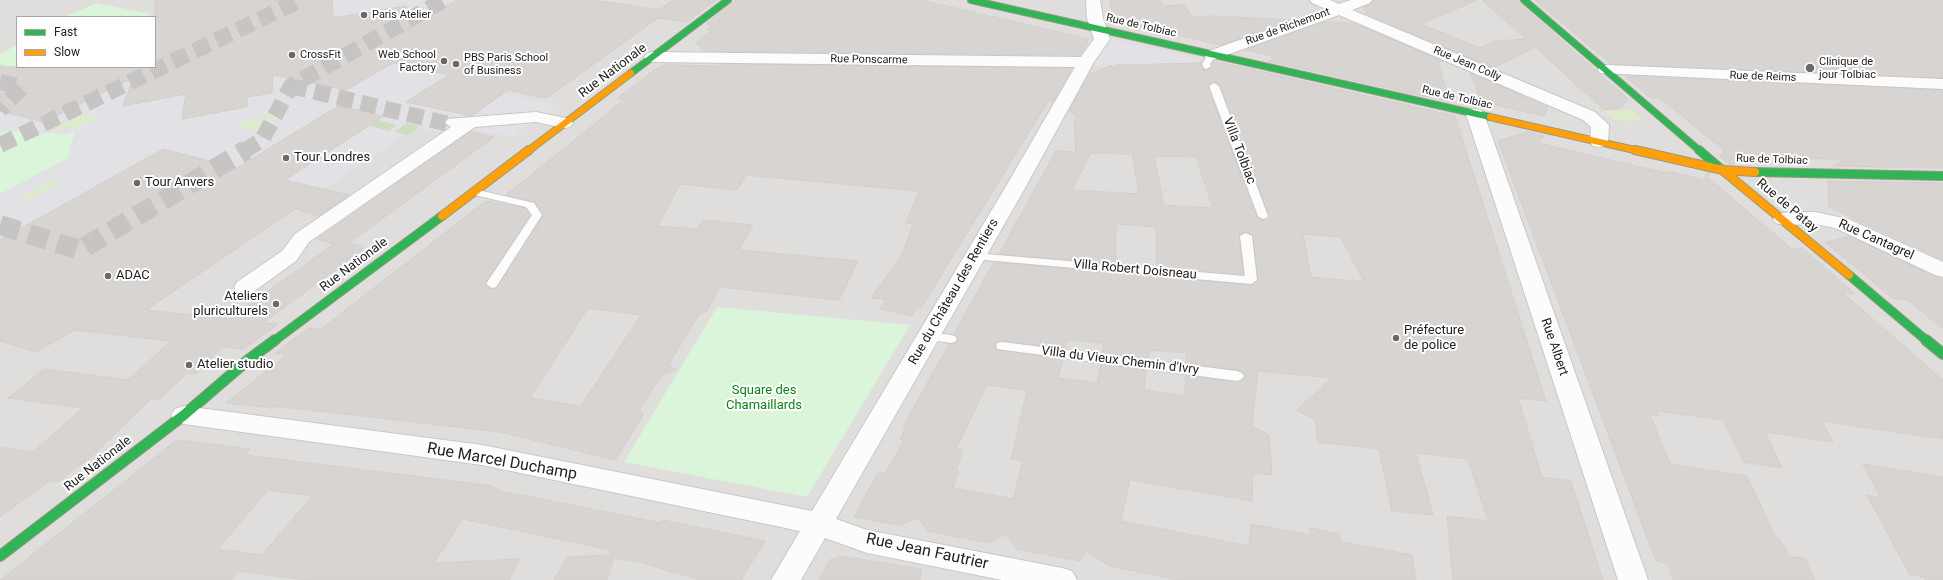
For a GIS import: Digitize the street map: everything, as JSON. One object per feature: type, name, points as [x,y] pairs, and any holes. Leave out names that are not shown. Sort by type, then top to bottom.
[{"type":"street","name":"Rue Nationale","points":[[0,556],[184,415],[248,360],[728,0]]},
{"type":"street","name":"Rue de Tolbiac","points":[[971,0],[1098,29],[1210,61],[1475,114],[1723,170],[1943,176]]},
{"type":"street","name":"Rue du Château des Rentiers","points":[[786,580],[1015,188],[1086,62],[1102,39],[1098,29],[1093,0]]},
{"type":"street","name":"Rue Jean Colly","points":[[1317,0],[1589,116],[1600,125],[1600,142]]},
{"type":"street","name":"Rue de Richemont","points":[[1210,61],[1338,9],[1365,0]]},
{"type":"street","name":"Rue de Patay","points":[[1524,0],[1723,170],[1943,354]]},
{"type":"street","name":"Rue Ponscarme","points":[[652,57],[1086,62]]},
{"type":"street","name":"Rue de Reims","points":[[1606,70],[1943,84]]},
{"type":"street","name":"Rue Albert","points":[[1475,114],[1634,580]]},
{"type":"street","points":[[449,124],[536,118],[564,123]]},
{"type":"street","points":[[246,287],[289,256],[302,238],[468,123]]},
{"type":"street","name":"Rue Cantagrel","points":[[1783,219],[1822,218],[1841,223],[1943,270]]},
{"type":"street","name":"Rue Marcel Duchamp","points":[[184,415],[482,455],[818,524]]},
{"type":"street","name":"Rue Jean Fautrier","points":[[818,524],[867,541],[1062,580]]},
{"type":"lane","name":"Villa Tolbiac","points":[[1214,86],[1263,216]]},
{"type":"lane","points":[[474,192],[530,205],[537,215],[492,284]]},
{"type":"lane","name":"Villa Robert Doisneau","points":[[974,256],[1251,280],[1246,236]]},
{"type":"lane","points":[[928,336],[951,339]]},
{"type":"lane","name":"Villa du Vieux Chemin d'Ivry","points":[[1002,346],[1237,376]]},
{"type":"shaded area","points":[[0,0],[1943,0],[1943,580],[0,580]]},
{"type":"shaded area","points":[[292,0],[332,11],[332,0],[457,0],[312,83],[346,90],[499,0],[551,0],[449,74],[406,102],[446,111],[608,2],[597,0],[626,0],[493,91],[557,105],[513,137],[470,129],[460,136],[416,128],[419,126],[407,123],[394,132],[405,135],[324,189],[292,181],[283,187],[276,186],[369,126],[388,131],[397,125],[378,120],[384,116],[338,106],[228,173],[115,307],[36,352],[0,341],[0,194],[67,159],[76,130],[65,135],[53,132],[25,137],[26,130],[0,132],[0,100],[43,122],[153,68],[156,68],[156,67]],"holes":[[[274,70],[272,93],[247,97],[247,107],[182,119],[184,104]],[[154,86],[162,99],[123,105],[128,91]],[[488,96],[497,98],[466,120],[461,118],[466,115],[463,114]],[[264,112],[281,116],[256,131],[237,126],[250,119],[262,121],[270,116],[260,114]],[[83,114],[99,117],[77,128],[67,126],[59,130],[53,129]],[[52,180],[61,183],[29,200],[20,198]]]},
{"type":"shaded area","points":[[1112,39],[1200,59],[1199,65],[1191,63],[1111,65],[1105,68],[1090,65],[1099,57],[1103,47]]},
{"type":"green space","points":[[97,3],[151,14],[146,16],[65,16]]},
{"type":"green space","points":[[16,46],[16,68],[0,64],[0,54]]},
{"type":"green space","points":[[1620,109],[1634,112],[1643,120],[1616,121],[1602,110]]},
{"type":"green space","points":[[264,111],[281,116],[255,131],[237,126],[250,119],[262,121],[270,116],[259,114]]},
{"type":"green space","points":[[83,114],[99,117],[77,129],[67,126],[59,130],[53,129]]},
{"type":"green space","points":[[378,120],[397,125],[388,131],[369,126]]},
{"type":"green space","points":[[407,123],[419,126],[408,135],[394,132]]},
{"type":"green space","points":[[76,129],[67,159],[0,194],[0,132],[27,130],[25,137],[53,132],[65,135]]},
{"type":"green space","points":[[52,180],[61,183],[28,200],[19,198]]},
{"type":"green space","name":"Square des Chamaillards","points":[[717,307],[910,325],[807,497],[624,462]]},
{"type":"building","points":[[155,0],[332,0],[333,18],[406,6],[409,27],[457,0],[595,0],[659,10],[673,0],[716,0],[687,22],[658,18],[548,97],[545,98],[508,90],[472,116],[406,102],[449,75],[393,63],[346,90],[273,75],[272,93],[247,97],[247,107],[182,119],[186,94],[123,106],[133,78],[43,122],[0,111],[0,67],[156,68]]},
{"type":"building","points":[[736,0],[921,0],[1089,39],[1080,55],[705,51],[696,43],[712,30],[707,29],[711,25],[706,24]]},
{"type":"building","points":[[1110,0],[1160,0],[1163,6],[1185,5],[1192,17],[1213,16],[1291,20],[1222,45],[1120,22],[1112,17]]},
{"type":"building","points":[[1373,0],[1477,0],[1421,24],[1480,48],[1495,41],[1526,39],[1482,0],[1516,0],[1628,99],[1620,109],[1604,110],[1535,47],[1493,68],[1367,14],[1364,7],[1371,4]]},
{"type":"building","points":[[1535,0],[1943,0],[1943,78],[1611,64]]},
{"type":"building","points":[[1325,22],[1354,23],[1443,61],[1438,63],[1450,102],[1268,61],[1272,60],[1272,56],[1246,50]]},
{"type":"building","points":[[1213,62],[1219,62],[1455,116],[1546,401],[1518,398],[1542,477],[1571,481],[1603,580],[1453,580],[1447,516],[1488,521],[1468,459],[1416,453],[1433,515],[1392,511],[1379,449],[1318,442],[1315,420],[1297,410],[1332,378],[1258,371],[1252,426],[1269,435],[1272,475],[1253,473],[1252,501],[1130,480],[1121,521],[1249,546],[1251,524],[1310,535],[1310,528],[1339,534],[1341,542],[1412,555],[1416,580],[1179,580],[1110,566],[1086,551],[1081,561],[1017,549],[1006,534],[988,543],[928,531],[918,518],[899,525],[854,517],[878,473],[885,474],[904,440],[900,439],[906,428],[903,427],[949,344],[955,343],[958,340],[954,334],[994,262],[1251,285],[1258,281],[1253,236],[1247,232],[1239,236],[1243,274],[1156,267],[1156,227],[1116,224],[1116,264],[999,254],[1056,151],[1076,152],[1074,120],[1076,116],[1069,111],[1088,75],[1112,65],[1116,70],[1116,65],[1201,63],[1203,69],[1207,70],[1212,67]],"holes":[[[1213,82],[1220,85],[1269,215],[1267,219],[1262,220],[1257,217],[1208,87]],[[1091,153],[1132,154],[1139,194],[1072,190]],[[1154,156],[1196,157],[1213,208],[1164,205]],[[1303,234],[1341,237],[1364,282],[1311,277]],[[1067,340],[1104,343],[1102,353],[1148,358],[1149,350],[1187,353],[1186,363],[1237,370],[1243,372],[1245,377],[1243,380],[1237,382],[1185,376],[1185,396],[1144,390],[1146,370],[1101,364],[1097,383],[1058,378],[1063,359],[997,350],[995,346],[997,342],[1002,341],[1065,348]],[[987,385],[1027,390],[1011,459],[1023,461],[1013,499],[953,488],[959,471],[956,470],[963,450],[956,449]]]},
{"type":"building","points":[[719,64],[1072,68],[1053,102],[1049,100],[921,308],[917,307],[912,316],[880,309],[886,299],[871,298],[902,255],[913,224],[906,223],[919,191],[746,175],[737,190],[680,184],[658,226],[697,229],[703,220],[753,225],[739,250],[858,261],[839,300],[720,287],[706,312],[700,313],[669,364],[676,370],[662,374],[639,411],[644,414],[615,460],[500,432],[275,406],[273,408],[226,403],[287,355],[275,353],[309,328],[321,329],[486,201],[525,208],[530,215],[485,283],[491,289],[496,288],[543,216],[534,202],[506,195],[624,100],[618,98],[657,68],[666,65],[721,66]],"holes":[[[588,308],[641,315],[581,406],[530,398]]]},
{"type":"building","points":[[1470,73],[1548,107],[1544,116],[1482,102]]},
{"type":"building","points":[[1625,76],[1943,90],[1943,168],[1833,166],[1846,159],[1775,158],[1772,156],[1750,155],[1733,164],[1729,164],[1720,156],[1724,150],[1660,98],[1651,98]]},
{"type":"building","points":[[338,106],[384,116],[285,180],[349,195],[319,216],[295,209],[146,310],[229,319],[334,244],[317,239],[470,132],[494,137],[349,243],[363,246],[360,249],[362,250],[263,323],[278,324],[244,349],[223,347],[195,374],[187,373],[159,400],[151,399],[91,457],[57,482],[49,481],[0,517],[0,447],[33,452],[83,408],[8,398],[44,369],[128,380],[171,341],[75,330],[36,352],[0,341],[0,240],[163,149],[237,168]]},
{"type":"building","points":[[1527,132],[1544,136],[1538,143],[1671,174],[1669,171],[1704,180],[1706,176],[1793,250],[1802,248],[1855,294],[1842,292],[1943,380],[1943,439],[1822,421],[1833,442],[1765,432],[1782,468],[1744,462],[1723,420],[1657,411],[1659,416],[1650,415],[1670,464],[1747,476],[1776,538],[1779,538],[1789,556],[1805,559],[1815,580],[1673,580],[1668,564],[1656,561],[1498,141]]},
{"type":"building","points":[[1828,181],[1943,183],[1943,260],[1829,207]]},
{"type":"building","points":[[1849,236],[1934,276],[1943,278],[1943,329],[1908,300],[1894,299],[1825,242],[1829,241],[1831,244],[1831,241]]},
{"type":"building","points":[[177,440],[250,449],[245,455],[492,486],[500,491],[661,523],[663,520],[765,541],[741,580],[700,580],[639,562],[614,558],[607,580],[554,580],[567,557],[611,555],[611,550],[463,519],[434,563],[520,559],[509,580],[305,580],[238,571],[231,580],[0,580]],"holes":[[[268,490],[312,496],[262,555],[218,549]]]},
{"type":"building","points":[[1863,464],[1943,477],[1943,580],[1925,580],[1924,577],[1910,575],[1867,495],[1881,498]]},
{"type":"building","points":[[841,556],[921,569],[920,580],[819,580],[830,560]]},
{"type":"tunnel","points":[[0,145],[300,0]]},
{"type":"tunnel","points":[[291,86],[444,0]]},
{"type":"tunnel","points":[[0,82],[22,87],[0,110]]},
{"type":"tunnel","points":[[244,151],[262,140],[291,86]]},
{"type":"tunnel","points":[[291,86],[449,124]]},
{"type":"tunnel","points":[[0,225],[80,250],[246,150]]},
{"type":"traffic: fast","points":[[631,73],[728,0]]},
{"type":"traffic: fast","points":[[971,0],[1490,117]]},
{"type":"traffic: fast","points":[[1524,0],[1721,169]]},
{"type":"traffic: fast","points":[[1755,172],[1943,176]]},
{"type":"traffic: fast","points":[[0,556],[184,415],[248,360],[442,216]]},
{"type":"traffic: fast","points":[[1849,275],[1943,354]]},
{"type":"traffic: slow","points":[[442,216],[631,73]]},
{"type":"traffic: slow","points":[[1490,117],[1723,170],[1755,172]]},
{"type":"traffic: slow","points":[[1721,169],[1849,275]]},
{"type":"place","name":"Paris Atelier","points":[[364,15]]},
{"type":"place","name":"CrossFit","points":[[292,55]]},
{"type":"place","name":"Web School Factory","points":[[444,61]]},
{"type":"place","name":"PBS Paris School of Business","points":[[456,64]]},
{"type":"place","name":"Clinique de jour Tolbiac","points":[[1810,68]]},
{"type":"place","name":"Tour Londres","points":[[286,158]]},
{"type":"place","name":"Tour Anvers","points":[[137,183]]},
{"type":"place","name":"ADAC","points":[[108,276]]},
{"type":"place","name":"Ateliers pluriculturels","points":[[276,304]]},
{"type":"place","name":"Préfecture de police","points":[[1396,338]]},
{"type":"place","name":"Atelier studio","points":[[189,365]]}]
